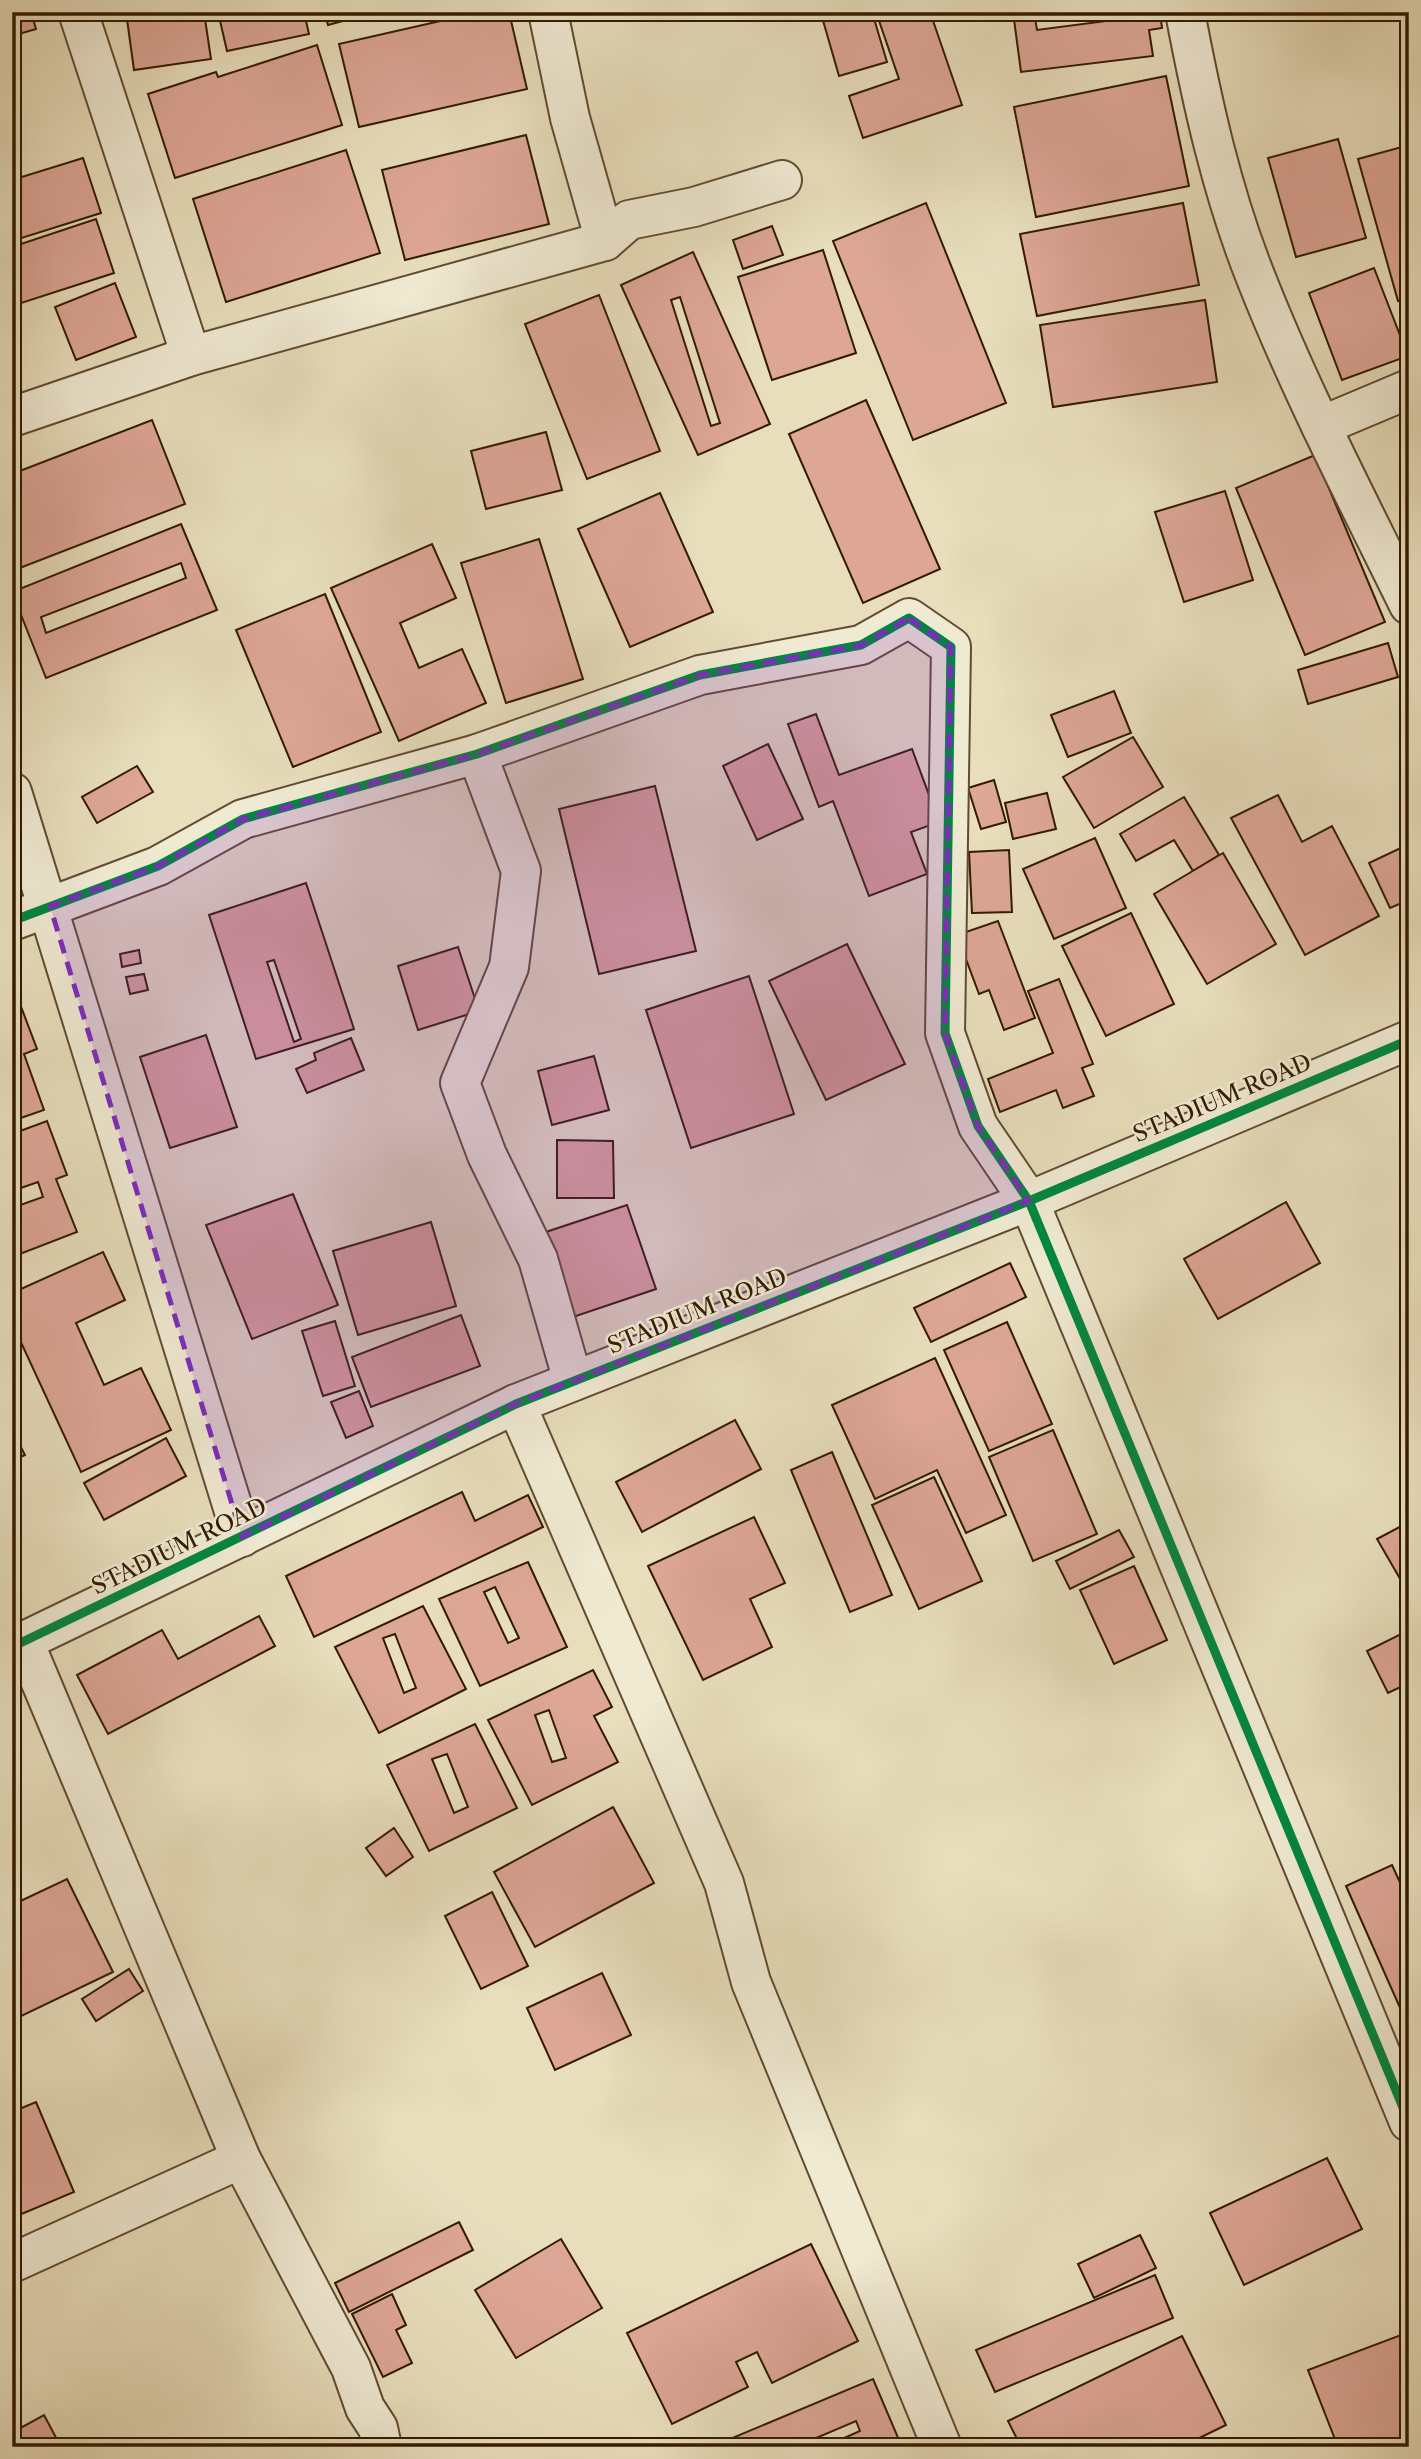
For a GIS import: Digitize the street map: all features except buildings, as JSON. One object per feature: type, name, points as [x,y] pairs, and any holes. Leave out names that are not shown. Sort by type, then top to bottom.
[{"type":"street","points":[[78,12],[191,356]]},
{"type":"street","points":[[548,12],[570,118],[605,241]]},
{"type":"street","points":[[1185,12],[1224,187],[1255,278],[1321,426],[1409,605]]},
{"type":"street","points":[[12,417],[191,356],[605,241],[629,220],[694,207],[782,180]]},
{"type":"street","points":[[1321,426],[1409,389]]},
{"type":"street","points":[[12,921],[158,866],[243,819],[477,754],[700,675],[861,645],[909,618],[951,647],[945,1033],[978,1126],[1029,1200],[1409,2122]]},
{"type":"street","points":[[477,754],[521,871],[509,967],[460,1083],[488,1155],[538,1259],[573,1381]]},
{"type":"street","points":[[12,792],[50,906],[242,1537]]},
{"type":"street","name":"STADIUM ROAD","points":[[18,1644],[516,1404],[1029,1200],[1409,1040]]},
{"type":"street","points":[[516,1404],[724,1883],[751,1982],[942,2447]]},
{"type":"street","points":[[18,1644],[241,2160],[351,2368],[365,2408],[379,2428],[382,2447]]},
{"type":"street","points":[[12,2263],[241,2160]]},
{"type":"highlighted area","points":[[909,618],[951,647],[945,1033],[978,1126],[1029,1201],[516,1404],[242,1537],[50,906],[158,866],[243,819],[477,754],[700,675],[861,645]]},
{"type":"cycle path","points":[[12,921],[158,866],[243,819],[477,754],[700,675],[861,645],[909,618],[951,647],[945,1033],[978,1126],[1029,1201],[1409,2122]]},
{"type":"cycle path","points":[[12,1647],[516,1404],[1029,1201],[1409,1040]]}]
